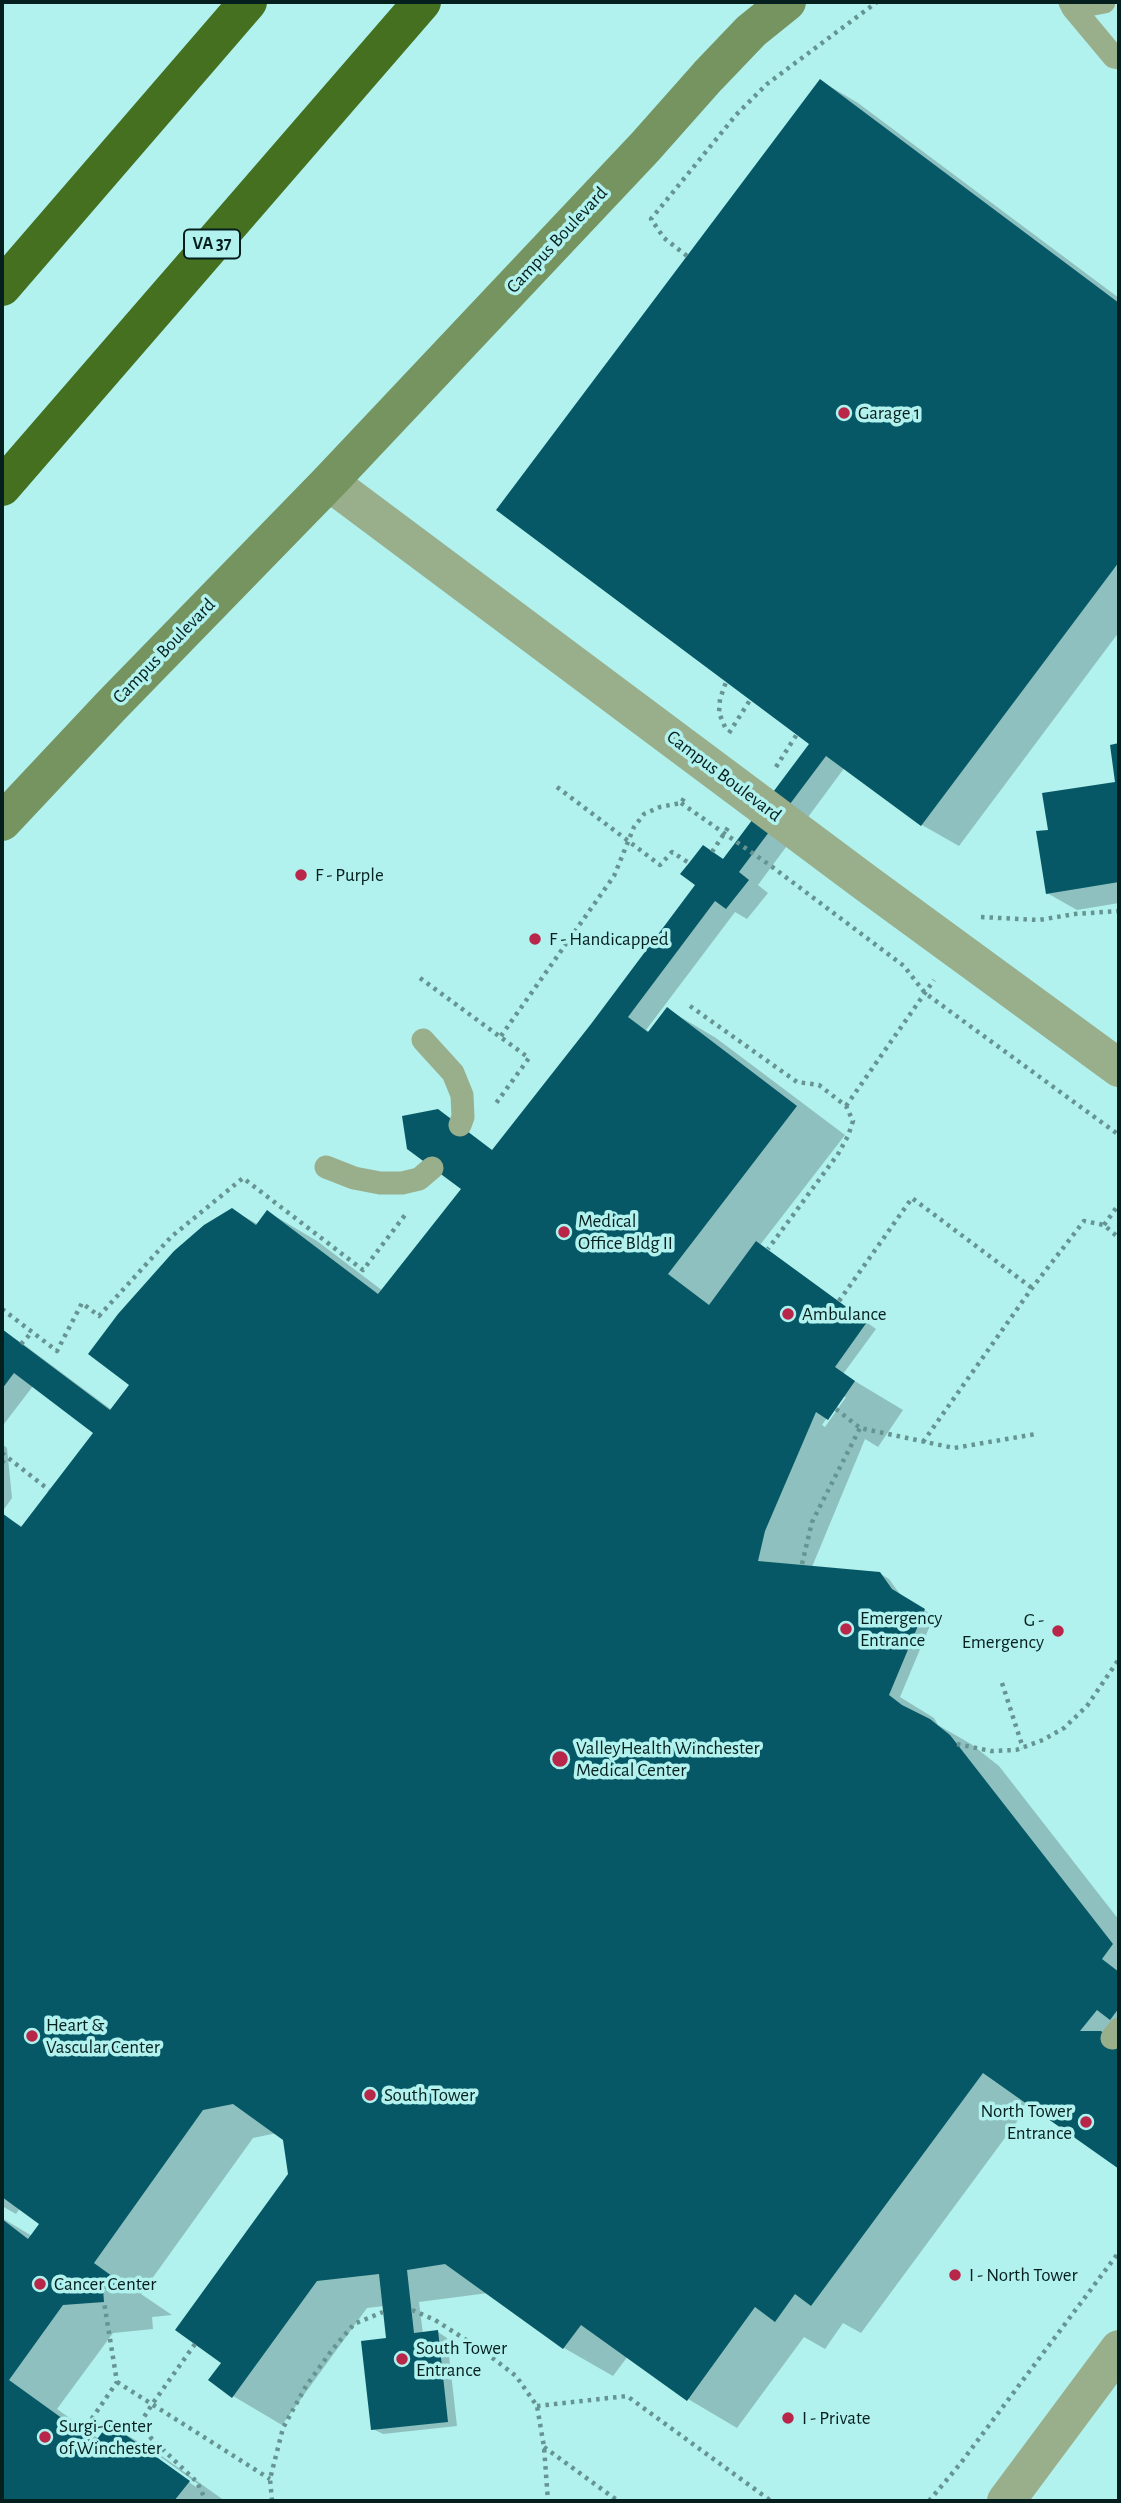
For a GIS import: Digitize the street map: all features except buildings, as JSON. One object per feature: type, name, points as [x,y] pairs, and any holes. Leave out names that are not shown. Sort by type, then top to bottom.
[{"type":"highway","points":[[2,287],[248,2]]},
{"type":"highway","name":"VA 37","points":[[2,487],[422,2]]},
{"type":"street","name":"Campus Boulevard","points":[[2,821],[329,482],[751,31],[787,2]]},
{"type":"street","name":"Campus Boulevard","points":[[329,482],[866,883],[1119,1068]]},
{"type":"street","points":[[1006,2501],[1119,2349]]},
{"type":"lane","points":[[1071,5],[1104,2]]},
{"type":"lane","points":[[1071,5],[1114,57],[1119,58]]},
{"type":"lane","points":[[423,1040],[453,1073],[462,1095],[464,1117],[460,1125]]},
{"type":"lane","points":[[326,1167],[354,1178],[380,1183],[402,1183],[419,1179],[432,1168]]},
{"type":"path","points":[[687,256],[664,237],[651,219],[727,125],[767,84],[877,2]]},
{"type":"path","points":[[726,682],[719,712],[728,736],[750,700]]},
{"type":"path","points":[[774,769],[797,734]]},
{"type":"path","points":[[557,787],[660,865],[672,852],[689,863]]},
{"type":"path","points":[[501,1036],[614,876],[644,814],[660,807],[681,803],[771,866],[904,966],[925,993],[1119,1135]]},
{"type":"path","points":[[977,917],[1039,920],[1119,911]]},
{"type":"path","points":[[420,978],[529,1058],[489,1113]]},
{"type":"path","points":[[846,1106],[925,993]]},
{"type":"path","points":[[690,1006],[797,1082],[819,1085],[846,1106],[853,1121],[838,1154],[768,1249]]},
{"type":"path","points":[[2,1309],[57,1351],[82,1303],[99,1316],[172,1237],[243,1178],[363,1270],[413,1205]]},
{"type":"path","points":[[839,1301],[912,1198],[1032,1288]]},
{"type":"path","points":[[1104,1225],[1119,1204]]},
{"type":"path","points":[[923,1441],[1032,1288],[1084,1221],[1104,1225],[1119,1238]]},
{"type":"path","points":[[21,1344],[32,1332]]},
{"type":"path","points":[[836,1409],[860,1428],[954,1448],[1036,1434]]},
{"type":"path","points":[[802,1564],[812,1522],[860,1428]]},
{"type":"path","points":[[2,1463],[4,1455],[49,1490]]},
{"type":"path","points":[[957,1744],[991,1751],[1016,1750],[1064,1728],[1087,1706],[1119,1659]]},
{"type":"path","points":[[1002,1683],[1023,1748]]},
{"type":"path","points":[[929,2501],[1119,2252]]},
{"type":"path","points":[[82,2432],[117,2382],[104,2302]]},
{"type":"path","points":[[412,2310],[435,2320],[516,2376],[537,2406],[544,2447],[548,2501]]},
{"type":"path","points":[[272,2501],[270,2479],[283,2428],[306,2386],[354,2324],[383,2312]]},
{"type":"path","points":[[195,2344],[144,2417],[144,2427],[151,2438],[197,2482],[206,2501]]},
{"type":"path","points":[[117,2382],[270,2479]]},
{"type":"path","points":[[537,2406],[627,2396],[771,2501]]},
{"type":"path","points":[[544,2447],[618,2501]]},
{"type":"place","name":"Garage 1","points":[[844,413]]},
{"type":"place","name":"F - Purple","points":[[301,875]]},
{"type":"place","name":"F - Handicapped","points":[[535,939]]},
{"type":"place","name":"Medical Office Bldg II","points":[[564,1232]]},
{"type":"place","name":"Ambulance","points":[[788,1314]]},
{"type":"place","name":"Emergency Entrance","points":[[846,1629]]},
{"type":"place","name":"G - Emergency","points":[[1058,1631]]},
{"type":"place","name":"ValleyHealth Winchester Medical Center","points":[[560,1759]]},
{"type":"place","name":"Heart & Vascular Center","points":[[32,2036]]},
{"type":"place","name":"South Tower","points":[[370,2095]]},
{"type":"place","name":"North Tower Entrance","points":[[1086,2122]]},
{"type":"place","name":"I - North Tower","points":[[955,2275]]},
{"type":"place","name":"Cancer Center","points":[[40,2284]]},
{"type":"place","name":"South Tower Entrance","points":[[402,2359]]},
{"type":"place","name":"I - Private","points":[[788,2418]]},
{"type":"place","name":"Surgi-Center of Winchester","points":[[45,2437]]}]
